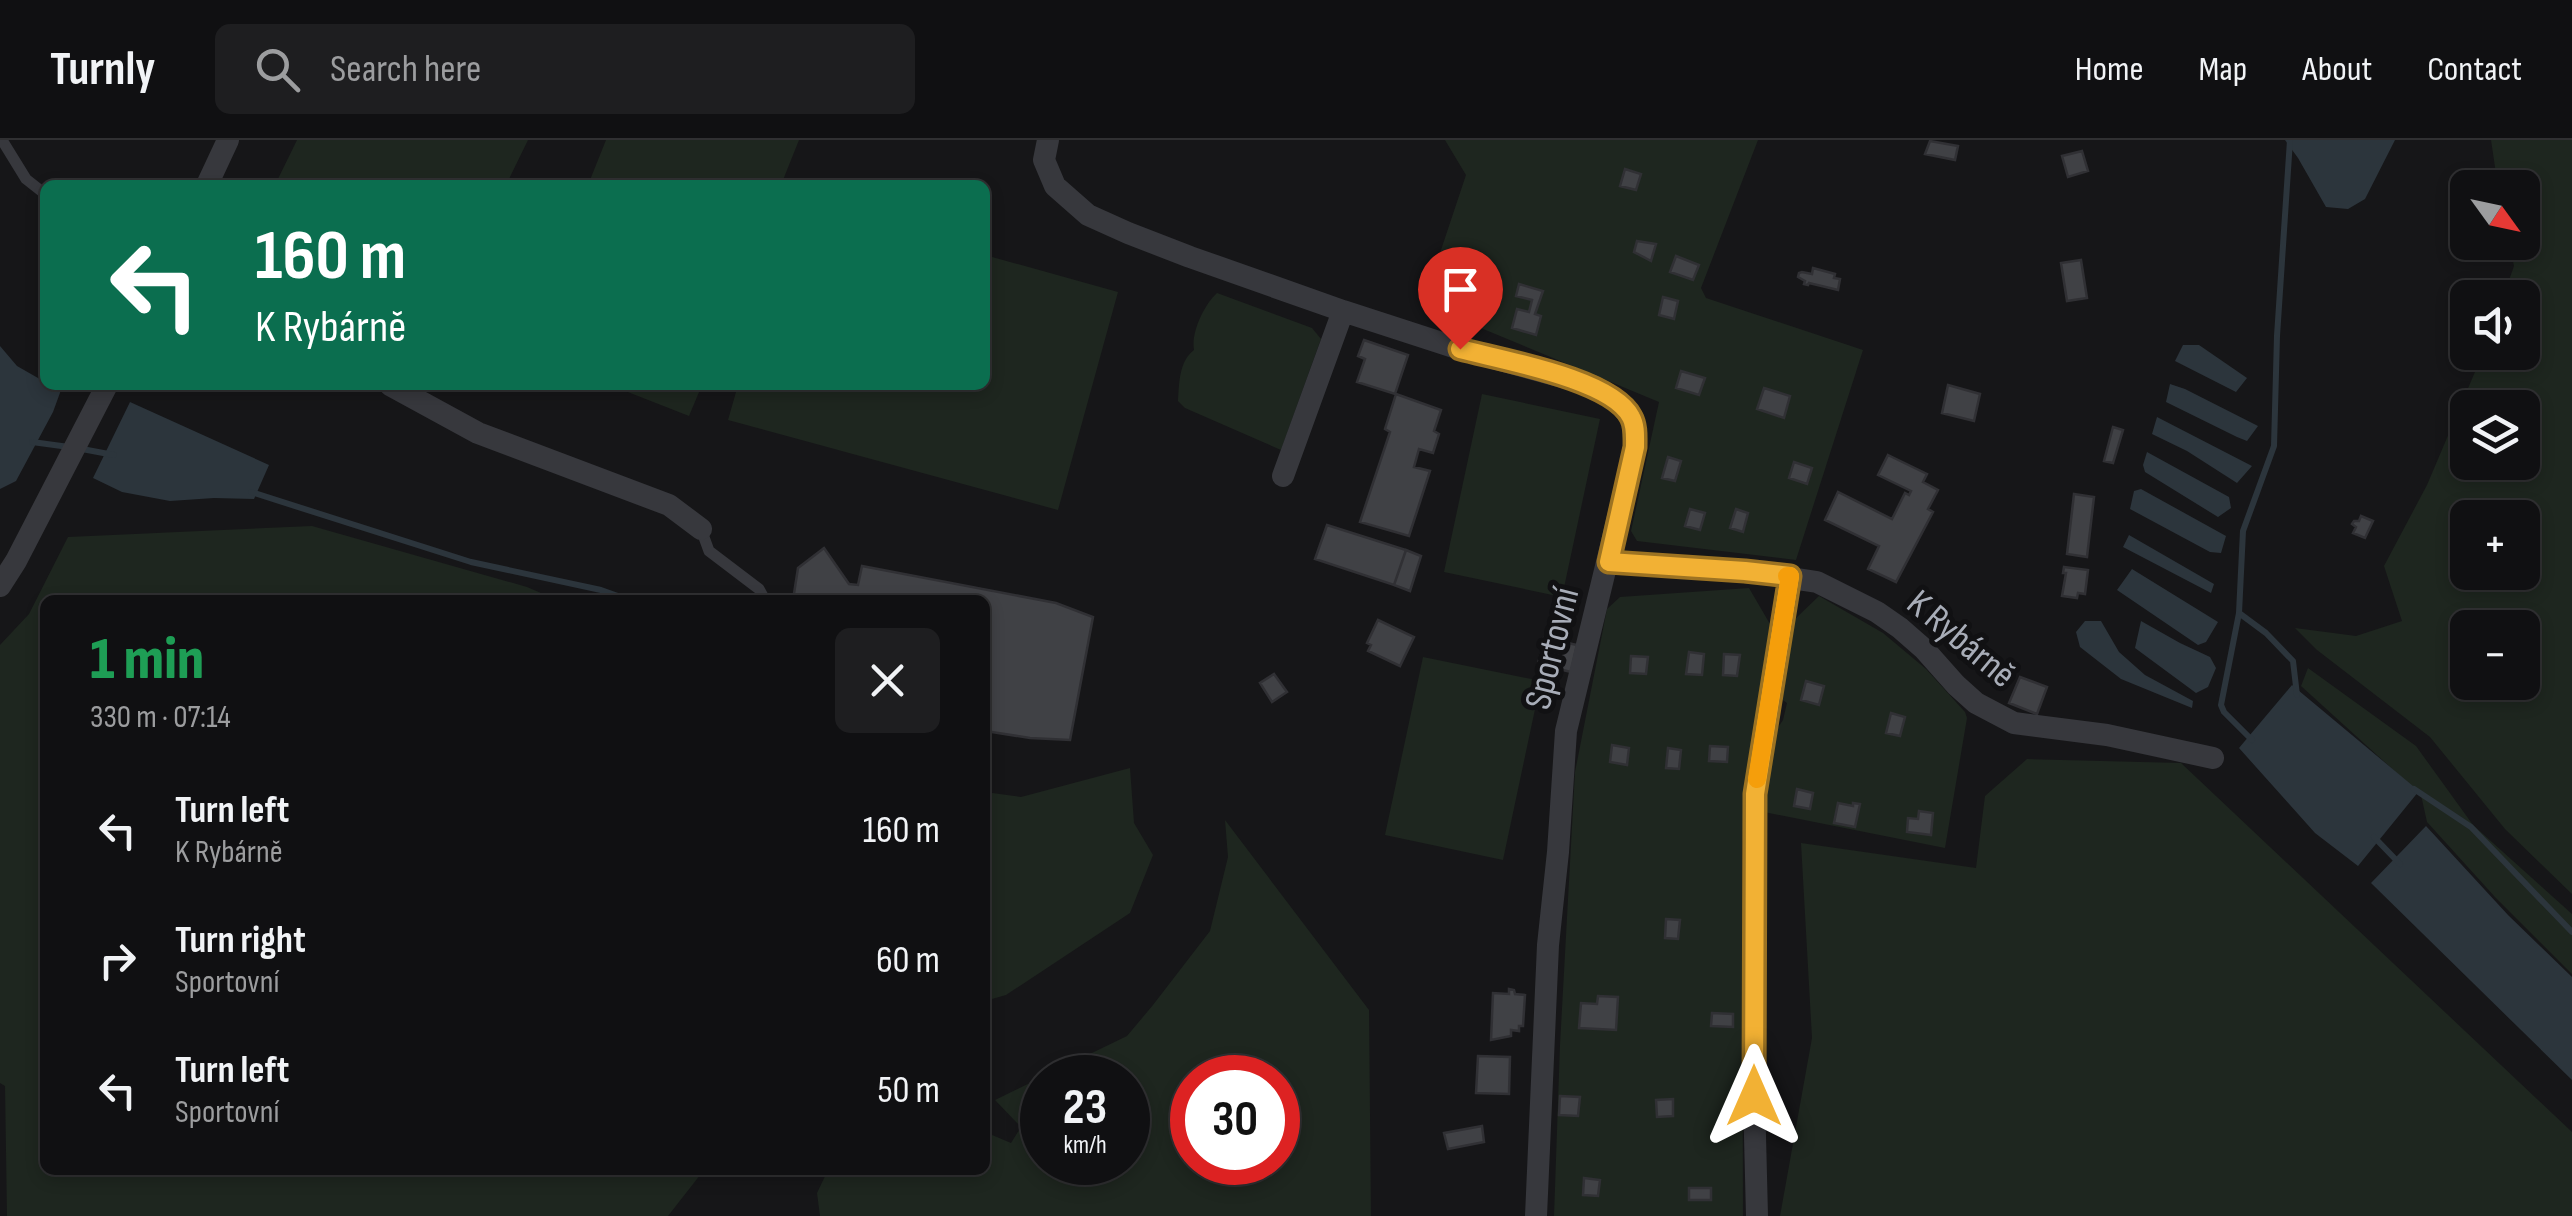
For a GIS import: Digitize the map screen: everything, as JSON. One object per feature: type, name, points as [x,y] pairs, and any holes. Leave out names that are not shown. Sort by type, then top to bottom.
[{"type":"street","points":[[208,180],[228,140]]},
{"type":"street","name":"Sportovní","points":[[1048,140],[1044,160],[1055,186],[1088,215],[1190,258],[1343,311],[1460,349],[1591,384],[1611,396],[1632,418],[1635,447],[1566,730],[1548,945],[1536,1216]]},
{"type":"street","points":[[1283,476],[1343,311]]},
{"type":"street","points":[[0,586],[104,390]]},
{"type":"street","points":[[399,390],[478,433],[668,505],[701,529]]},
{"type":"street","name":"K Rybárně","points":[[1609,562],[1745,571],[1817,582],[1877,612],[1924,649],[1976,703],[2014,723],[2107,736],[2213,758]]},
{"type":"street","points":[[1757,1216],[1755,794],[1790,576]]},
{"type":"lane","points":[[2,140],[26,179],[40,190]]},
{"type":"lane","points":[[701,529],[709,550],[760,589],[762,595]]},
{"type":"shaded area","points":[[297,140],[528,140],[508,180],[277,180]]},
{"type":"shaded area","points":[[606,140],[799,140],[783,180],[590,180]]},
{"type":"shaded area","points":[[1445,140],[1758,140],[1701,288],[1706,298],[1863,350],[1796,560],[1637,541],[1631,531],[1659,402],[1423,304],[1466,175]]},
{"type":"shaded area","points":[[2285,140],[2395,140],[2365,199],[2348,209],[2326,207]]},
{"type":"shaded area","points":[[2491,140],[2572,140],[2572,894],[2505,829],[2430,737],[2317,650],[2295,628],[2356,636],[2402,621],[2384,566],[2427,485],[2450,431],[2450,480],[2540,480],[2540,390],[2467,390],[2476,370],[2540,370],[2540,280],[2509,280],[2513,260],[2540,260],[2540,170],[2495,170]]},
{"type":"shaded area","points":[[990,256],[1118,292],[1058,510],[728,420],[737,390],[990,390]]},
{"type":"shaded area","points":[[1217,293],[1312,328],[1321,339],[1281,450],[1185,408],[1178,401],[1185,360],[1194,350],[1203,312]]},
{"type":"shaded area","points":[[2183,345],[2199,345],[2247,378],[2236,392],[2175,361]]},
{"type":"shaded area","points":[[0,346],[17,366],[40,379],[40,390],[61,390],[16,481],[0,489]]},
{"type":"shaded area","points":[[2170,384],[2258,426],[2247,441],[2237,437],[2166,402]]},
{"type":"shaded area","points":[[623,390],[700,390],[689,416]]},
{"type":"shaded area","points":[[1482,394],[1600,419],[1562,597],[1444,572]]},
{"type":"shaded area","points":[[130,402],[269,465],[254,499],[170,501],[122,492],[93,478]]},
{"type":"shaded area","points":[[2157,417],[2252,466],[2237,483],[2152,434]]},
{"type":"shaded area","points":[[2147,452],[2229,497],[2231,508],[2218,517],[2145,472]]},
{"type":"shaded area","points":[[2141,489],[2226,536],[2221,553],[2210,552],[2130,509],[2134,491]]},
{"type":"shaded area","points":[[312,526],[545,595],[40,595],[40,1175],[700,1175],[668,1216],[7,1216],[5,1086],[0,1083],[0,645],[29,614],[68,537]]},
{"type":"shaded area","points":[[2129,535],[2214,584],[2211,593],[2123,547]]},
{"type":"shaded area","points":[[2132,569],[2218,622],[2206,642],[2198,645],[2117,590]]},
{"type":"shaded area","points":[[1749,588],[1770,624],[1746,782],[1742,847],[1743,1216],[1554,1216],[1575,772],[1607,609],[1620,597]]},
{"type":"shaded area","points":[[1819,596],[1883,633],[1926,669],[1965,712],[1945,848],[1764,812],[1773,735],[1783,720],[1787,703],[1780,698],[1795,619]]},
{"type":"shaded area","points":[[2085,621],[2101,621],[2119,652],[2145,675],[2193,701],[2192,708],[2121,679],[2080,647],[2076,632]]},
{"type":"shaded area","points":[[2141,621],[2210,657],[2216,668],[2208,687],[2196,693],[2135,648]]},
{"type":"shaded area","points":[[1423,657],[1541,681],[1503,860],[1385,835]]},
{"type":"shaded area","points":[[2308,668],[2416,746],[2473,825],[2572,914],[2572,974],[2427,822],[2421,795],[2301,686]]},
{"type":"shaded area","points":[[2292,685],[2419,791],[2358,866],[2315,833],[2239,748]]},
{"type":"shaded area","points":[[2027,759],[2181,763],[2572,1132],[2572,1216],[1780,1216],[1812,1038],[1801,843],[1976,868],[1985,796]]},
{"type":"shaded area","points":[[1130,768],[1134,823],[1153,855],[1130,913],[1006,995],[990,1000],[990,793],[1021,797]]},
{"type":"shaded area","points":[[1225,820],[1369,1010],[1371,1216],[820,1216],[817,1193],[826,1175],[990,1175],[990,1134],[1011,1143],[1020,1129],[1020,1185],[1150,1185],[1150,1055],[1088,1055],[1127,1036],[1210,931],[1228,857]]},
{"type":"shaded area","points":[[2426,826],[2572,977],[2572,1080],[2371,883]]},
{"type":"shaded area","points":[[1020,1088],[1020,1126],[995,1100]]},
{"type":"building","points":[[1930,141],[1958,146],[1955,160],[1925,154]]},
{"type":"building","points":[[2082,151],[2088,171],[2068,177],[2062,156]]},
{"type":"building","points":[[1625,169],[1641,174],[1636,190],[1620,186]]},
{"type":"building","points":[[1637,241],[1656,244],[1651,261],[1634,252]]},
{"type":"building","points":[[1676,256],[1699,265],[1693,280],[1670,272]]},
{"type":"building","points":[[2081,260],[2087,298],[2067,301],[2061,263]]},
{"type":"building","points":[[1813,268],[1835,274],[1834,278],[1840,279],[1838,290],[1804,284],[1799,273],[1812,274]]},
{"type":"building","points":[[1519,284],[1543,291],[1535,314],[1541,316],[1536,335],[1512,328],[1517,309],[1529,312],[1532,300],[1516,296]]},
{"type":"building","points":[[1663,297],[1678,301],[1674,319],[1659,315]]},
{"type":"building","points":[[1364,340],[1408,355],[1395,394],[1357,382],[1365,359],[1358,356]]},
{"type":"building","points":[[1681,371],[1705,378],[1699,395],[1676,388]]},
{"type":"building","points":[[1948,385],[1980,394],[1974,421],[1942,413]]},
{"type":"building","points":[[1764,388],[1790,396],[1784,418],[1757,409]]},
{"type":"building","points":[[1396,394],[1441,410],[1434,431],[1439,434],[1433,453],[1419,449],[1414,467],[1430,471],[1409,536],[1360,522],[1390,432],[1385,429]]},
{"type":"building","points":[[2113,427],[2123,430],[2113,463],[2104,461]]},
{"type":"building","points":[[1888,455],[1927,474],[1923,482],[1938,490],[1928,509],[1933,512],[1896,582],[1868,569],[1879,546],[1825,520],[1838,492],[1892,519],[1905,493],[1909,495],[1911,491],[1878,475]]},
{"type":"building","points":[[1668,457],[1681,461],[1675,481],[1662,478]]},
{"type":"building","points":[[1794,462],[1812,468],[1807,484],[1789,478]]},
{"type":"building","points":[[2074,494],[2094,497],[2087,557],[2067,554]]},
{"type":"building","points":[[1690,509],[1705,513],[1700,530],[1685,526]]},
{"type":"building","points":[[1736,509],[1748,513],[1743,532],[1730,528]]},
{"type":"building","points":[[2361,516],[2373,521],[2365,538],[2353,533],[2356,527],[2352,524]]},
{"type":"building","points":[[1327,525],[1406,550],[1394,585],[1315,559]]},
{"type":"building","points":[[824,548],[849,584],[858,585],[862,566],[1056,603],[1093,617],[1070,740],[990,732],[990,595],[794,595],[798,568]]},
{"type":"building","points":[[1406,550],[1421,556],[1410,591],[1394,585]]},
{"type":"building","points":[[2064,567],[2088,570],[2085,594],[2078,593],[2077,598],[2062,596]]},
{"type":"building","points":[[1378,620],[1414,637],[1400,666],[1368,651],[1371,645],[1367,643]]},
{"type":"building","points":[[1544,638],[1577,645],[1571,672],[1538,664]]},
{"type":"building","points":[[1689,652],[1704,654],[1702,675],[1686,674]]},
{"type":"building","points":[[1724,654],[1740,655],[1737,676],[1723,675]]},
{"type":"building","points":[[1631,656],[1648,657],[1646,674],[1630,673]]},
{"type":"building","points":[[1274,674],[1287,692],[1272,702],[1260,683]]},
{"type":"building","points":[[2020,677],[2047,687],[2037,714],[2009,703]]},
{"type":"building","points":[[1806,681],[1824,686],[1819,705],[1801,700]]},
{"type":"building","points":[[1891,713],[1905,717],[1900,736],[1886,733]]},
{"type":"building","points":[[1612,745],[1629,748],[1627,765],[1610,762]]},
{"type":"building","points":[[1710,746],[1728,747],[1727,762],[1709,761]]},
{"type":"building","points":[[1668,748],[1681,750],[1679,769],[1666,768]]},
{"type":"building","points":[[1797,789],[1813,793],[1810,809],[1794,806]]},
{"type":"building","points":[[1838,803],[1860,804],[1855,827],[1834,823]]},
{"type":"building","points":[[1919,811],[1933,813],[1931,835],[1907,832],[1908,818],[1918,819]]},
{"type":"building","points":[[1666,919],[1680,920],[1678,939],[1665,938]]},
{"type":"building","points":[[1509,989],[1525,995],[1523,1026],[1519,1026],[1519,1031],[1511,1030],[1511,1036],[1491,1040],[1493,993],[1509,994]]},
{"type":"building","points":[[1598,996],[1618,997],[1616,1030],[1579,1028],[1581,1003],[1597,1004]]},
{"type":"building","points":[[1712,1013],[1733,1014],[1733,1027],[1711,1026]]},
{"type":"building","points":[[1478,1056],[1510,1057],[1509,1094],[1476,1093]]},
{"type":"building","points":[[1560,1096],[1580,1097],[1578,1116],[1559,1115]]},
{"type":"building","points":[[1673,1099],[1673,1116],[1657,1117],[1656,1100]]},
{"type":"building","points":[[1482,1126],[1484,1142],[1448,1149],[1444,1133]]},
{"type":"building","points":[[1584,1178],[1600,1180],[1598,1196],[1583,1195]]},
{"type":"building","points":[[1689,1188],[1711,1188],[1711,1200],[1689,1200]]},
{"type":"waterway","points":[[2290,140],[2274,446],[2243,531],[2239,613],[2293,661],[2297,695]]},
{"type":"waterway","points":[[32,442],[69,447]]},
{"type":"waterway","points":[[82,449],[114,455]]},
{"type":"waterway","points":[[251,492],[471,562],[615,595]]},
{"type":"waterway","points":[[2239,613],[2221,705],[2252,740]]},
{"type":"waterway","points":[[2414,789],[2471,827],[2572,932]]},
{"type":"waterway","points":[[2374,837],[2400,864]]},
{"type":"slow traffic","points":[[1757,779],[1787,576]]},
{"type":"route","points":[[1460,349],[1591,384],[1611,396],[1632,418],[1635,447],[1609,562],[1790,576],[1755,794],[1754,1096]]}]
